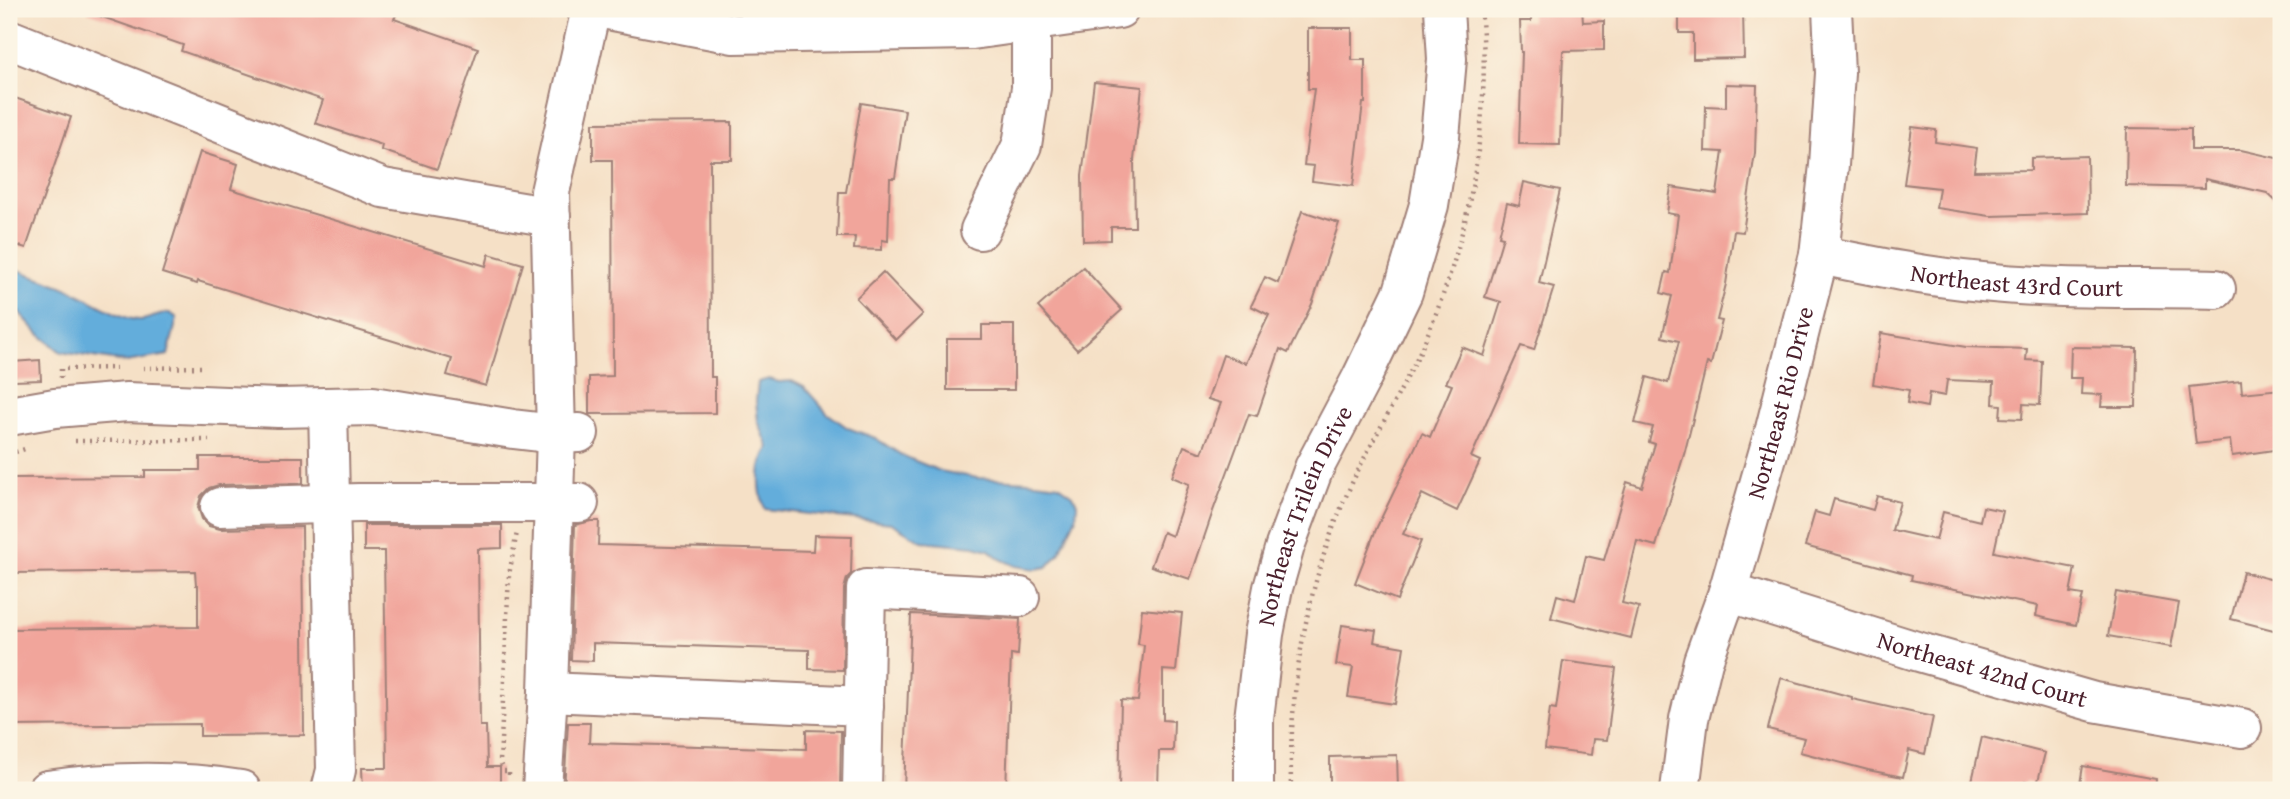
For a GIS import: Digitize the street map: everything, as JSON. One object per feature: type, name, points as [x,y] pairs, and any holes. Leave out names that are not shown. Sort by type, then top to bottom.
[{"type":"street","points":[[525,785],[548,692],[552,502],[568,433],[550,192],[590,9]]},
{"type":"street","points":[[603,9],[734,34],[972,30],[1119,9]]},
{"type":"street","name":"Northeast Trilein Drive","points":[[1254,790],[1254,719],[1264,634],[1285,546],[1314,468],[1403,292],[1429,205],[1440,137],[1447,60],[1444,9]]},
{"type":"street","name":"Northeast Rio Drive","points":[[1681,790],[1689,719],[1703,661],[1727,592],[1776,429],[1819,255],[1835,73],[1832,9]]},
{"type":"street","points":[[980,230],[1022,145],[1031,88],[1031,23]]},
{"type":"street","points":[[9,39],[383,188],[551,216]]},
{"type":"street","name":"Northeast 43rd Court","points":[[1819,255],[1919,274],[1982,282],[2032,286],[2216,289]]},
{"type":"street","points":[[9,416],[55,408],[127,402],[278,408],[373,406],[513,429],[568,433]]},
{"type":"street","points":[[328,407],[336,770],[331,790]]},
{"type":"street","points":[[220,507],[552,502]]},
{"type":"street","points":[[862,790],[866,589],[1020,597]]},
{"type":"street","name":"Northeast 42nd Court","points":[[1727,592],[1916,651],[2094,702],[2242,728]]},
{"type":"street","points":[[548,692],[864,706]]},
{"type":"street","points":[[47,790],[138,783],[241,790]]},
{"type":"path","points":[[1291,790],[1291,740],[1298,667],[1307,613],[1317,579],[1343,502],[1423,345],[1451,274],[1463,228],[1479,130],[1483,49],[1481,9]]},
{"type":"path","points":[[72,441],[211,440]]},
{"type":"path","points":[[9,454],[36,446]]},
{"type":"path","points":[[525,785],[509,771],[504,771],[500,762],[509,575],[511,556],[552,502]]},
{"type":"water","points":[[9,266],[66,288],[104,308],[135,320],[170,313],[177,318],[168,355],[126,362],[61,352],[39,334],[19,312],[9,306]]},
{"type":"water","points":[[769,379],[779,382],[792,381],[804,387],[827,413],[848,428],[875,438],[903,456],[940,471],[977,478],[1059,485],[1073,495],[1077,504],[1076,517],[1059,554],[1047,567],[1035,569],[1016,566],[1000,559],[989,550],[974,546],[922,541],[891,523],[765,509],[760,478],[762,462],[769,448],[758,421],[756,401],[758,382]]},
{"type":"building","points":[[88,9],[378,9],[396,15],[394,19],[478,48],[437,169],[381,150],[382,145],[315,123],[323,100],[181,51],[183,45],[88,12]]},
{"type":"building","points":[[1531,9],[1582,9],[1583,22],[1604,21],[1604,50],[1563,51],[1560,145],[1519,144],[1522,52],[1520,21],[1531,21]]},
{"type":"building","points":[[1679,9],[1743,9],[1744,58],[1693,59],[1693,33],[1679,33]]},
{"type":"building","points":[[1308,28],[1352,28],[1352,60],[1365,60],[1365,103],[1353,186],[1312,181],[1314,166],[1304,165],[1314,89],[1308,89]]},
{"type":"building","points":[[1094,82],[1142,87],[1134,160],[1135,227],[1111,227],[1111,240],[1083,241],[1082,176]]},
{"type":"building","points":[[1726,84],[1757,85],[1755,153],[1743,232],[1734,231],[1717,320],[1722,321],[1711,364],[1707,363],[1685,451],[1656,546],[1637,541],[1622,603],[1639,607],[1631,638],[1551,618],[1557,595],[1575,600],[1586,556],[1604,560],[1627,482],[1642,487],[1655,444],[1649,442],[1653,427],[1635,423],[1647,377],[1668,383],[1679,341],[1662,337],[1672,296],[1661,293],[1666,272],[1670,273],[1678,215],[1667,213],[1671,187],[1717,194],[1723,152],[1705,151],[1706,106],[1726,107]]},
{"type":"building","points":[[9,96],[71,117],[26,248],[9,243]]},
{"type":"building","points":[[861,103],[905,110],[895,178],[890,178],[888,241],[882,240],[882,250],[854,249],[855,237],[837,237],[839,192],[846,192]]},
{"type":"building","points":[[732,122],[732,160],[710,160],[711,377],[715,377],[715,413],[589,414],[589,377],[613,376],[612,160],[593,160],[593,123]]},
{"type":"building","points":[[1912,127],[1936,130],[1935,142],[1977,148],[1974,171],[2031,170],[2031,158],[2087,156],[2088,213],[1990,216],[1936,208],[1939,188],[1904,184]]},
{"type":"building","points":[[2127,128],[2191,129],[2191,150],[2241,150],[2281,159],[2281,206],[2267,193],[2205,179],[2205,188],[2126,186]]},
{"type":"building","points":[[200,152],[238,164],[231,189],[486,266],[489,254],[523,264],[486,386],[447,375],[452,359],[198,281],[197,284],[162,273]]},
{"type":"building","points":[[1524,182],[1560,190],[1539,283],[1554,287],[1534,350],[1521,346],[1471,457],[1480,461],[1457,511],[1422,494],[1403,534],[1421,541],[1397,600],[1355,583],[1377,527],[1422,433],[1430,437],[1452,385],[1446,383],[1462,347],[1484,356],[1501,302],[1485,297],[1503,237],[1499,236],[1507,203],[1519,206]]},
{"type":"building","points":[[1302,211],[1339,223],[1312,304],[1288,353],[1280,349],[1257,416],[1249,414],[1190,579],[1151,566],[1163,532],[1172,536],[1189,484],[1172,477],[1184,446],[1202,453],[1221,403],[1208,399],[1223,355],[1246,363],[1269,315],[1251,306],[1265,277],[1278,283]]},
{"type":"building","points":[[1083,267],[1122,310],[1077,350],[1038,307]]},
{"type":"building","points":[[883,272],[923,314],[896,340],[856,298]]},
{"type":"building","points":[[982,325],[1014,325],[1014,390],[947,390],[947,339],[982,339]]},
{"type":"building","points":[[1881,333],[1966,347],[2027,349],[2026,360],[2042,361],[2040,405],[2023,404],[2022,419],[2000,418],[2001,405],[1993,404],[1994,382],[1947,380],[1945,396],[1929,393],[1927,407],[1907,403],[1909,390],[1873,384]]},
{"type":"building","points":[[2071,347],[2137,348],[2136,407],[2101,407],[2102,395],[2081,394],[2082,378],[2070,378]]},
{"type":"building","points":[[40,360],[41,380],[14,381],[12,362]]},
{"type":"building","points":[[2241,381],[2242,393],[2281,389],[2281,449],[2232,456],[2230,440],[2196,444],[2189,387]]},
{"type":"building","points":[[200,457],[303,457],[303,483],[219,485],[209,488],[201,496],[198,507],[202,519],[209,526],[220,529],[302,527],[304,735],[200,736],[200,724],[9,726],[9,629],[198,627],[198,585],[195,571],[9,573],[9,478],[145,477],[145,470],[200,470]]},
{"type":"building","points":[[1877,496],[1900,502],[1892,530],[1936,540],[1943,512],[1980,521],[1983,507],[2003,511],[1994,552],[2075,568],[2070,593],[2083,595],[2076,625],[2036,616],[2038,606],[1911,580],[1912,575],[1805,546],[1815,512],[1829,516],[1834,499],[1873,510]]},
{"type":"building","points":[[599,521],[598,545],[813,551],[814,535],[852,536],[851,574],[844,589],[843,670],[809,669],[809,650],[593,643],[593,661],[571,660],[575,525]]},
{"type":"building","points":[[364,525],[502,525],[502,548],[478,549],[480,726],[486,726],[487,767],[500,767],[500,790],[363,790],[362,768],[387,768],[384,551],[364,551]]},
{"type":"building","points":[[2243,572],[2281,582],[2281,632],[2231,619]]},
{"type":"building","points":[[2116,592],[2179,603],[2171,647],[2108,636]]},
{"type":"building","points":[[1142,609],[1182,613],[1176,671],[1163,670],[1163,720],[1174,721],[1173,751],[1159,751],[1158,790],[1119,790],[1121,700],[1138,701],[1144,645],[1138,644]]},
{"type":"building","points":[[911,614],[1020,619],[1018,655],[1011,654],[1006,790],[904,790]]},
{"type":"building","points":[[1342,625],[1376,630],[1374,642],[1404,647],[1395,704],[1348,697],[1353,667],[1336,665]]},
{"type":"building","points":[[1563,661],[1616,668],[1607,740],[1593,739],[1591,755],[1545,749],[1550,708],[1556,709]]},
{"type":"building","points":[[1781,678],[1852,699],[1933,717],[1925,754],[1909,750],[1903,777],[1800,752],[1804,738],[1768,729]]},
{"type":"building","points":[[568,723],[590,723],[589,743],[806,749],[806,730],[841,731],[840,790],[564,790]]},
{"type":"building","points":[[1982,737],[2045,753],[2037,785],[2025,782],[2023,790],[1970,790]]},
{"type":"building","points":[[1397,755],[1398,790],[1330,790],[1330,757]]},
{"type":"building","points":[[2083,766],[2156,779],[2155,790],[2079,790]]}]
